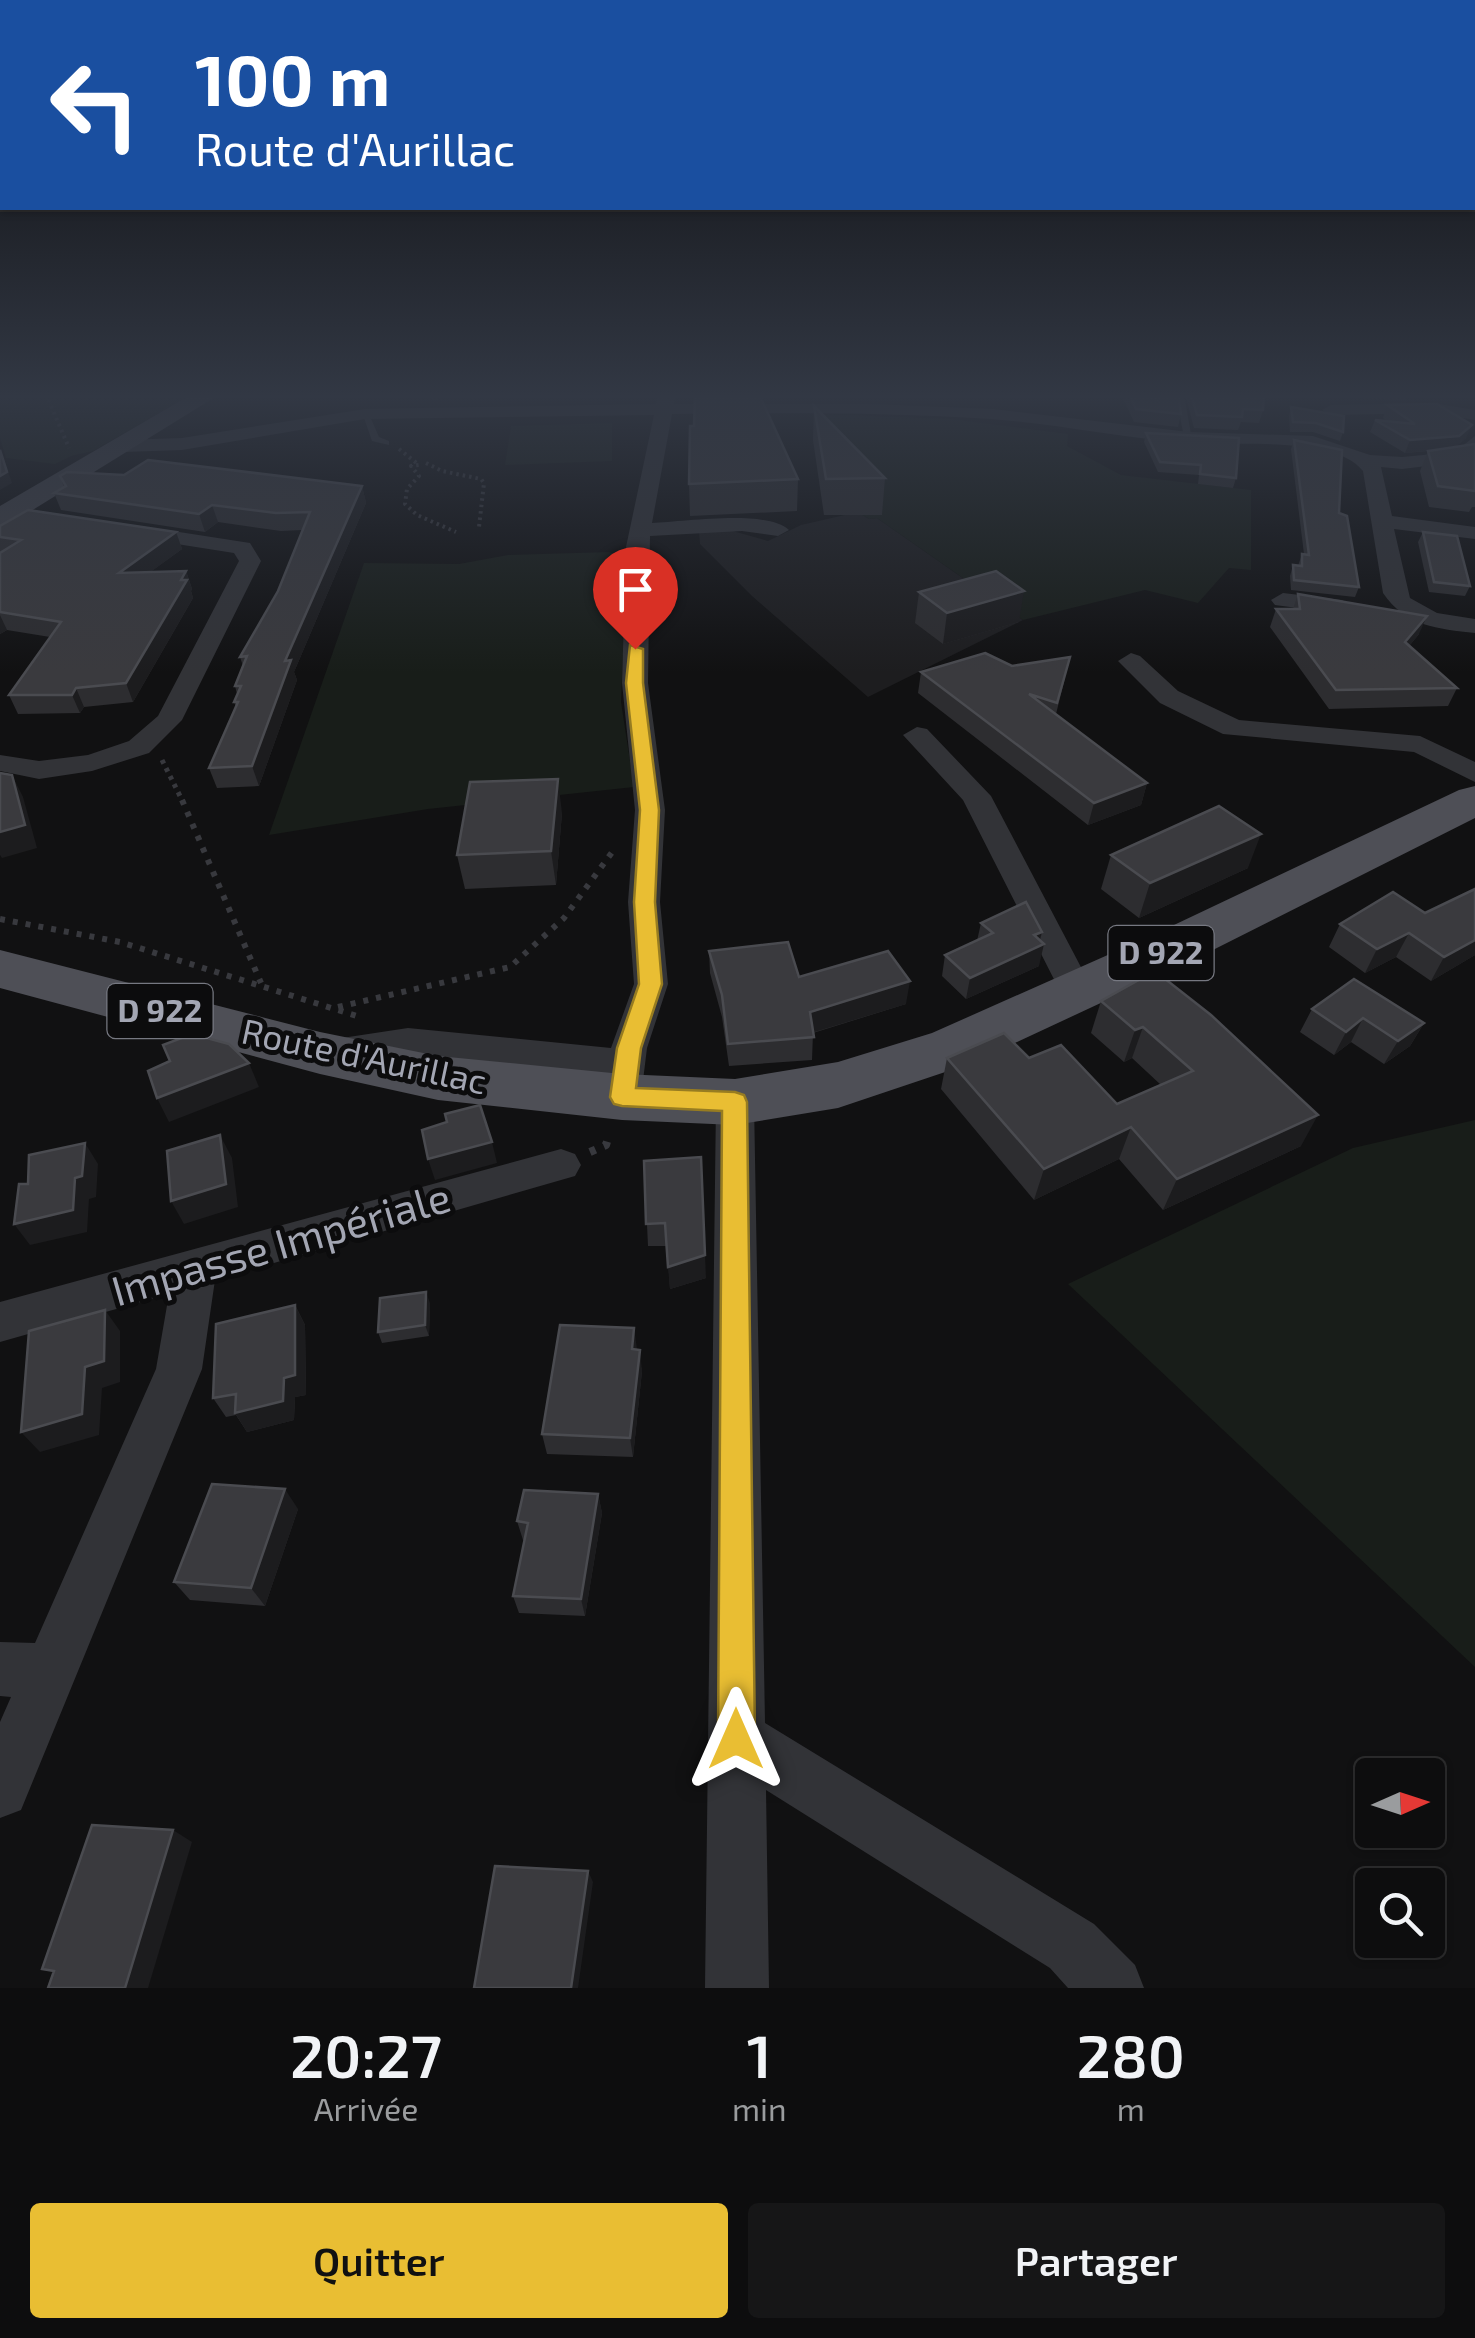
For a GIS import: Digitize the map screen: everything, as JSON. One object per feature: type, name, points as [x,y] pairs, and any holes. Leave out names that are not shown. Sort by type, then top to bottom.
[{"type":"main road","name":"D 922","points":[[735,1102],[838,1085],[952,1048],[1174,947],[1475,800]]},
{"type":"main road","name":"Route d'Aurillac","points":[[0,969],[339,1026],[438,1078],[625,1080],[735,1102]]},
{"type":"street","points":[[3,514],[52,487]]},
{"type":"street","points":[[625,1080],[651,984],[644,902],[650,838],[648,801],[634,683],[637,547],[651,487]]},
{"type":"street","points":[[1376,487],[1395,593],[1400,604],[1418,616]]},
{"type":"street","points":[[3,514],[41,517]]},
{"type":"street","points":[[1382,521],[1475,533]]},
{"type":"street","points":[[643,530],[742,526],[778,530]]},
{"type":"street","points":[[0,763],[39,770],[92,763],[140,746],[169,720],[250,561],[242,548],[114,528]]},
{"type":"street","points":[[1283,600],[1475,626]]},
{"type":"street","points":[[1131,661],[1169,698],[1234,728],[1420,744],[1475,774]]},
{"type":"street","points":[[917,735],[976,796],[1076,990]]},
{"type":"street","points":[[735,1102],[737,1988]]},
{"type":"street","name":"Impasse Impériale","points":[[0,1322],[561,1165]]},
{"type":"street","points":[[0,1788],[179,1368],[196,1269]]},
{"type":"street","points":[[0,1669],[53,1671]]},
{"type":"street","points":[[736,1739],[1072,1946],[1112,1988]]},
{"type":"path","points":[[409,487],[405,504],[416,515],[456,532]]},
{"type":"path","points":[[479,527],[484,487]]},
{"type":"path","points":[[140,746],[166,763],[261,983]]},
{"type":"path","points":[[0,918],[120,942],[261,983],[339,1026],[510,966],[564,918],[648,801]]},
{"type":"shaded area","points":[[848,487],[1223,487],[1251,490],[1251,570],[1229,568],[1198,603],[1145,590],[1023,620],[877,518],[869,519],[858,512]]},
{"type":"shaded area","points":[[858,512],[869,519],[877,518],[1023,620],[868,697],[752,596],[700,544],[699,531],[729,530],[768,541],[801,525]]},
{"type":"shaded area","points":[[609,552],[627,559],[621,702],[634,787],[428,809],[269,835],[364,563],[459,564],[508,555]]},
{"type":"shaded area","points":[[1475,1120],[1475,1667],[1068,1284],[1353,1148]]},
{"type":"building","points":[[65,487],[362,487],[285,661],[291,660],[252,766],[209,768],[238,702],[234,702],[241,686],[235,686],[247,656],[240,657],[278,591],[310,512],[276,513],[212,505],[199,514],[54,493]]},
{"type":"building","points":[[1300,487],[1340,487],[1339,513],[1347,516],[1359,587],[1294,580],[1293,565],[1302,566],[1302,554],[1309,555]]},
{"type":"building","points":[[1444,487],[1475,487],[1475,491]]},
{"type":"building","points":[[28,510],[176,532],[119,573],[186,571],[181,580],[187,580],[126,683],[76,688],[72,695],[9,695],[61,622],[0,612],[0,553],[21,540],[0,537],[0,526]]},
{"type":"building","points":[[1423,532],[1457,536],[1470,586],[1434,582]]},
{"type":"building","points":[[996,571],[1024,591],[947,613],[919,592]]},
{"type":"building","points":[[1298,594],[1427,616],[1405,642],[1457,688],[1336,690],[1276,609],[1300,609]]},
{"type":"building","points":[[985,653],[1012,666],[1070,657],[1057,703],[1029,694],[1147,783],[1094,803],[921,672]]},
{"type":"building","points":[[0,773],[12,775],[25,825],[0,832]]},
{"type":"building","points":[[558,779],[551,851],[457,855],[470,782]]},
{"type":"building","points":[[1219,806],[1261,834],[1150,883],[1111,855]]},
{"type":"building","points":[[1475,889],[1475,940],[1444,957],[1409,933],[1377,949],[1340,924],[1393,892],[1425,913]]},
{"type":"building","points":[[1026,902],[1042,932],[1034,935],[1044,944],[970,978],[945,955],[993,933],[981,923]]},
{"type":"building","points":[[788,942],[799,977],[888,951],[910,981],[810,1012],[814,1037],[728,1044],[722,995],[709,951]]},
{"type":"building","points":[[1155,971],[1211,1015],[1318,1115],[1177,1179],[1131,1127],[1044,1169],[947,1058],[1004,1033],[1029,1058],[1061,1045],[1117,1104],[1193,1071],[1143,1027],[1135,1030],[1101,1001]]},
{"type":"building","points":[[1354,979],[1424,1023],[1398,1041],[1363,1018],[1346,1032],[1312,1009]]},
{"type":"building","points":[[192,1034],[229,1044],[249,1063],[157,1098],[148,1071],[170,1061],[163,1045]]},
{"type":"building","points":[[480,1105],[492,1142],[428,1159],[422,1130],[447,1122],[445,1114]]},
{"type":"building","points":[[220,1135],[226,1184],[171,1201],[167,1151]]},
{"type":"building","points":[[85,1143],[82,1176],[75,1178],[73,1210],[14,1224],[19,1184],[28,1184],[29,1155]]},
{"type":"building","points":[[701,1157],[705,1255],[668,1267],[665,1223],[646,1224],[644,1161]]},
{"type":"building","points":[[426,1292],[425,1325],[378,1332],[380,1298]]},
{"type":"building","points":[[295,1305],[295,1375],[284,1378],[283,1401],[235,1413],[236,1394],[213,1398],[216,1324]]},
{"type":"building","points":[[105,1310],[104,1361],[85,1367],[82,1414],[21,1432],[29,1331]]},
{"type":"building","points":[[560,1325],[634,1328],[632,1349],[640,1350],[630,1438],[542,1434]]},
{"type":"building","points":[[212,1484],[285,1489],[251,1588],[174,1582]]},
{"type":"building","points":[[524,1490],[598,1494],[581,1599],[513,1596],[528,1523],[517,1521]]},
{"type":"building","points":[[92,1825],[173,1830],[125,1988],[48,1988],[54,1971],[42,1969]]},
{"type":"building","points":[[495,1866],[588,1871],[571,1988],[474,1988]]},
{"type":"route","points":[[635,649],[634,683],[650,810],[644,902],[651,984],[629,1048],[622,1097],[735,1102],[736,1739]]}]
